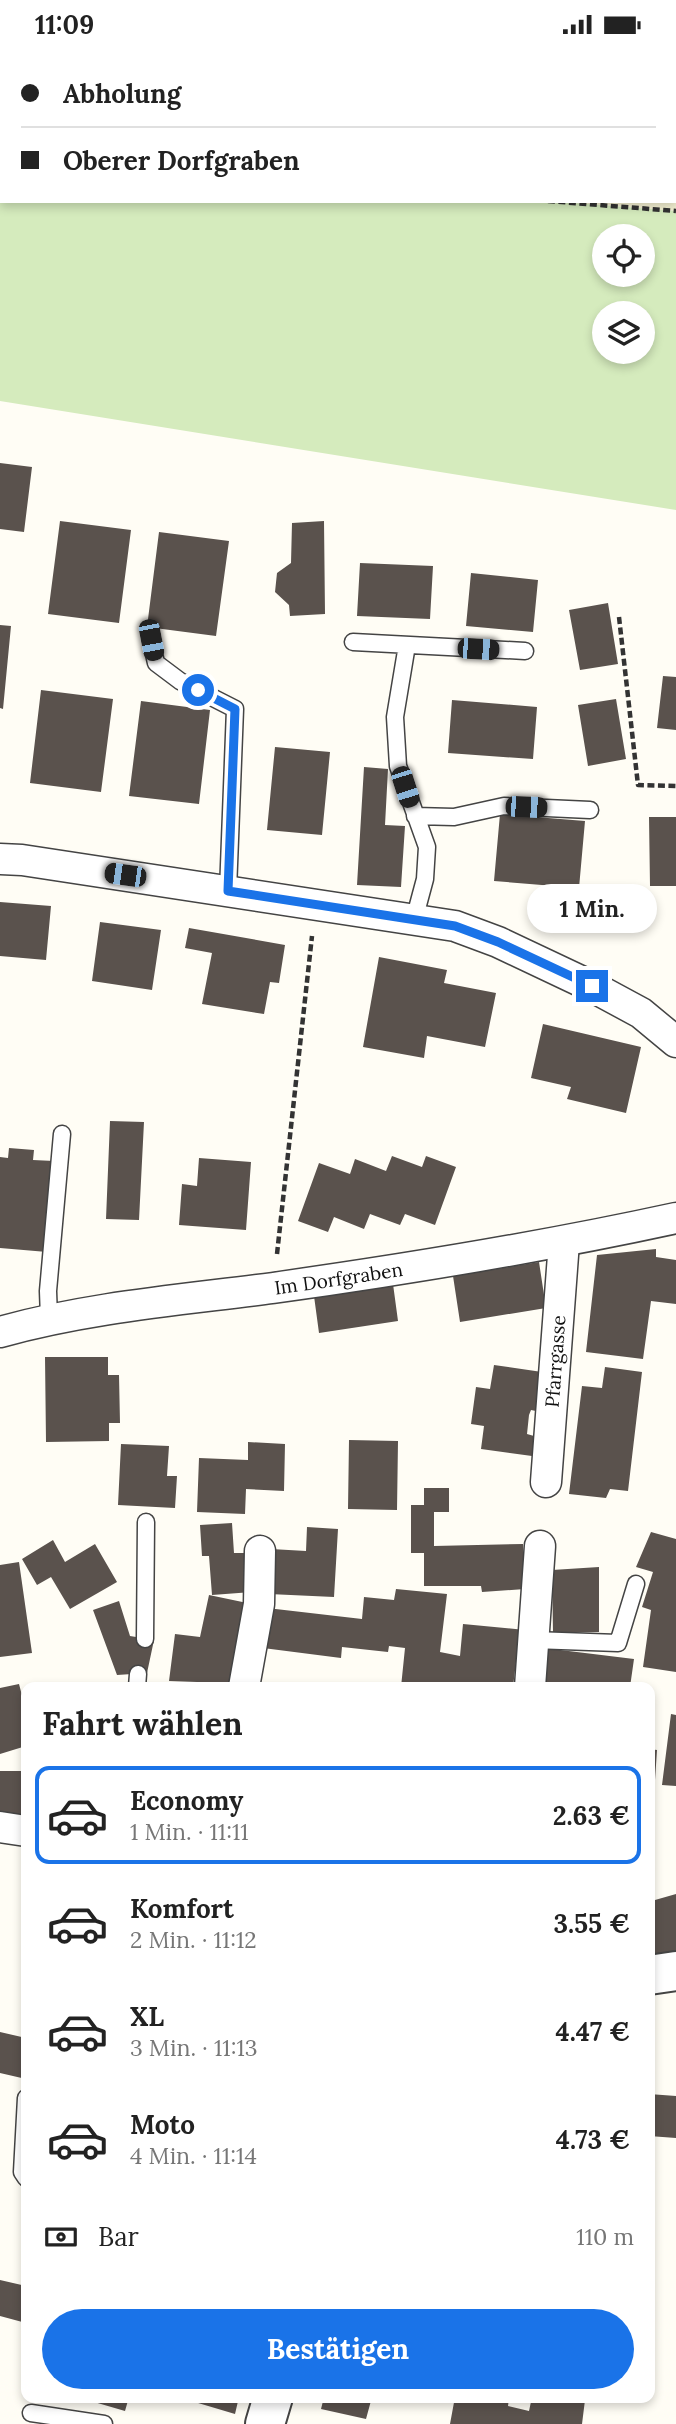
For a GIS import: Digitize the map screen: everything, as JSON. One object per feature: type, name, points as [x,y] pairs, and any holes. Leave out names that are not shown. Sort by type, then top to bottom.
[{"type":"street","points":[[0,859],[22,860],[455,926],[510,947],[592,986],[640,1013],[676,1042]]},
{"type":"street","name":"Im Dorfgraben","points":[[0,1332],[49,1318],[128,1305],[273,1288],[564,1242],[676,1218]]},
{"type":"street","name":"Pfarrgasse","points":[[546,1482],[564,1242]]},
{"type":"street","points":[[530,1682],[540,1546]]},
{"type":"street","points":[[245,1682],[260,1604],[260,1552]]},
{"type":"street","points":[[0,1826],[21,1830]]},
{"type":"street","points":[[655,1974],[676,1971]]},
{"type":"street","points":[[265,2424],[271,2403]]},
{"type":"lane","points":[[151,640],[156,663],[180,681],[235,709],[228,891]]},
{"type":"lane","points":[[353,642],[525,651]]},
{"type":"lane","points":[[407,645],[395,717],[398,766],[427,847],[425,879],[414,920]]},
{"type":"lane","points":[[415,816],[454,817],[505,806],[590,810]]},
{"type":"lane","points":[[49,1318],[48,1290],[62,1134]]},
{"type":"lane","points":[[145,1639],[146,1522]]},
{"type":"lane","points":[[533,1640],[618,1643],[636,1584]]},
{"type":"lane","points":[[32,2413],[104,2424]]},
{"type":"path","points":[[574,203],[676,211]]},
{"type":"path","points":[[619,617],[638,785],[676,786]]},
{"type":"path","points":[[273,1288],[316,904]]},
{"type":"shaded area","points":[[574,203],[676,203],[676,211]]},
{"type":"green space","points":[[0,203],[574,203],[676,211],[676,510],[0,401]]},
{"type":"building","points":[[0,463],[32,467],[24,532],[0,529]]},
{"type":"building","points":[[60,521],[131,530],[119,623],[48,614]]},
{"type":"building","points":[[324,521],[325,614],[290,616],[289,605],[275,592],[277,573],[291,563],[292,523]]},
{"type":"building","points":[[159,532],[229,541],[216,636],[147,627]]},
{"type":"building","points":[[360,563],[433,566],[430,619],[357,616]]},
{"type":"building","points":[[471,573],[538,580],[533,632],[466,626]]},
{"type":"building","points":[[608,603],[618,664],[580,670],[569,610]]},
{"type":"building","points":[[0,625],[11,626],[3,709],[0,708]]},
{"type":"building","points":[[663,676],[676,677],[676,730],[657,728]]},
{"type":"building","points":[[41,690],[113,699],[101,792],[30,783]]},
{"type":"building","points":[[616,699],[626,759],[588,766],[578,705]]},
{"type":"building","points":[[452,700],[537,707],[533,759],[448,753]]},
{"type":"building","points":[[141,701],[210,710],[199,804],[129,796]]},
{"type":"building","points":[[275,747],[330,752],[322,835],[267,830]]},
{"type":"building","points":[[364,767],[388,769],[385,825],[405,826],[401,887],[357,885]]},
{"type":"building","points":[[500,814],[585,821],[579,888],[494,881]]},
{"type":"building","points":[[649,817],[676,817],[676,886],[650,886]]},
{"type":"building","points":[[0,902],[51,906],[46,960],[0,956]]},
{"type":"building","points":[[100,922],[161,930],[152,990],[92,981]]},
{"type":"building","points":[[189,928],[285,945],[279,983],[270,982],[264,1014],[202,1004],[212,953],[185,948]]},
{"type":"building","points":[[379,957],[447,970],[444,983],[496,993],[485,1047],[427,1036],[424,1058],[363,1047]]},
{"type":"building","points":[[543,1024],[641,1047],[626,1113],[567,1099],[571,1087],[531,1078]]},
{"type":"building","points":[[110,1121],[144,1122],[139,1220],[106,1219]]},
{"type":"building","points":[[9,1148],[34,1150],[33,1160],[54,1161],[47,1252],[0,1248],[0,1157],[8,1158]]},
{"type":"building","points":[[392,1156],[422,1167],[426,1156],[456,1167],[435,1225],[405,1214],[400,1225],[370,1214],[364,1229],[334,1217],[328,1232],[298,1221],[319,1163],[350,1174],[355,1159],[386,1171]]},
{"type":"building","points":[[199,1158],[251,1162],[246,1230],[179,1225],[182,1184],[197,1186]]},
{"type":"building","points":[[656,1249],[656,1257],[676,1260],[676,1304],[651,1301],[643,1359],[586,1352],[597,1255]]},
{"type":"building","points":[[539,1262],[546,1308],[460,1322],[453,1276]]},
{"type":"building","points":[[393,1284],[398,1321],[319,1333],[314,1296]]},
{"type":"building","points":[[45,1357],[108,1357],[108,1375],[119,1375],[120,1423],[109,1423],[109,1441],[46,1442]]},
{"type":"building","points":[[494,1365],[542,1372],[536,1411],[531,1410],[529,1415],[527,1434],[534,1436],[532,1456],[481,1449],[484,1426],[471,1424],[476,1387],[490,1389]]},
{"type":"building","points":[[605,1367],[642,1372],[628,1491],[610,1489],[606,1498],[569,1494],[582,1386],[602,1388]]},
{"type":"building","points":[[349,1440],[398,1441],[397,1510],[348,1509]]},
{"type":"building","points":[[248,1442],[285,1444],[284,1491],[246,1489],[245,1514],[197,1512],[199,1458],[248,1460]]},
{"type":"building","points":[[121,1444],[169,1446],[167,1476],[177,1476],[175,1508],[118,1505]]},
{"type":"building","points":[[424,1488],[449,1488],[449,1512],[434,1512],[434,1546],[523,1544],[525,1589],[482,1592],[481,1586],[424,1586],[424,1553],[411,1553],[411,1505],[424,1505]]},
{"type":"building","points":[[232,1523],[234,1553],[249,1553],[252,1592],[212,1595],[209,1556],[202,1556],[200,1525]]},
{"type":"building","points":[[307,1527],[338,1529],[334,1597],[269,1594],[271,1549],[306,1551]]},
{"type":"building","points":[[651,1532],[676,1539],[676,1672],[643,1667],[651,1610],[642,1607],[653,1572],[636,1567]]},
{"type":"building","points":[[53,1540],[65,1562],[95,1544],[117,1582],[70,1609],[51,1577],[37,1585],[22,1559]]},
{"type":"building","points":[[19,1562],[32,1653],[0,1657],[0,1565]]},
{"type":"building","points":[[599,1567],[599,1632],[553,1633],[552,1570]]},
{"type":"building","points":[[396,1589],[447,1594],[440,1652],[460,1656],[463,1624],[525,1630],[525,1663],[516,1662],[514,1682],[402,1682],[405,1648],[389,1646],[388,1652],[342,1647],[341,1658],[263,1648],[267,1608],[362,1619],[364,1597],[394,1600]]},
{"type":"building","points":[[209,1595],[252,1604],[236,1682],[169,1681],[175,1634],[200,1637]]},
{"type":"building","points":[[119,1601],[130,1636],[154,1640],[147,1673],[117,1675],[93,1610]]},
{"type":"building","points":[[544,1648],[634,1659],[631,1682],[540,1682]]},
{"type":"building","points":[[19,1684],[21,1748],[0,1754],[0,1688]]},
{"type":"building","points":[[671,1714],[676,1715],[676,1786],[662,1785]]},
{"type":"building","points":[[0,1771],[21,1771],[21,1816],[0,1815]]},
{"type":"building","points":[[676,1894],[676,1951],[655,1957],[655,1900]]},
{"type":"building","points":[[0,2032],[21,2037],[21,2078],[0,2073]]},
{"type":"building","points":[[655,2094],[676,2096],[676,2138],[655,2136]]},
{"type":"building","points":[[0,2280],[21,2285],[21,2322],[0,2316]]},
{"type":"building","points":[[98,2403],[127,2403],[125,2411]]},
{"type":"building","points":[[198,2403],[238,2403],[235,2414]]},
{"type":"building","points":[[322,2403],[370,2403],[366,2419],[321,2409]]},
{"type":"building","points":[[454,2403],[508,2403],[508,2406],[529,2411],[531,2403],[585,2403],[582,2424],[450,2424]]},
{"type":"route","points":[[198,690],[235,709],[228,891],[455,926],[498,942],[592,986]]}]
